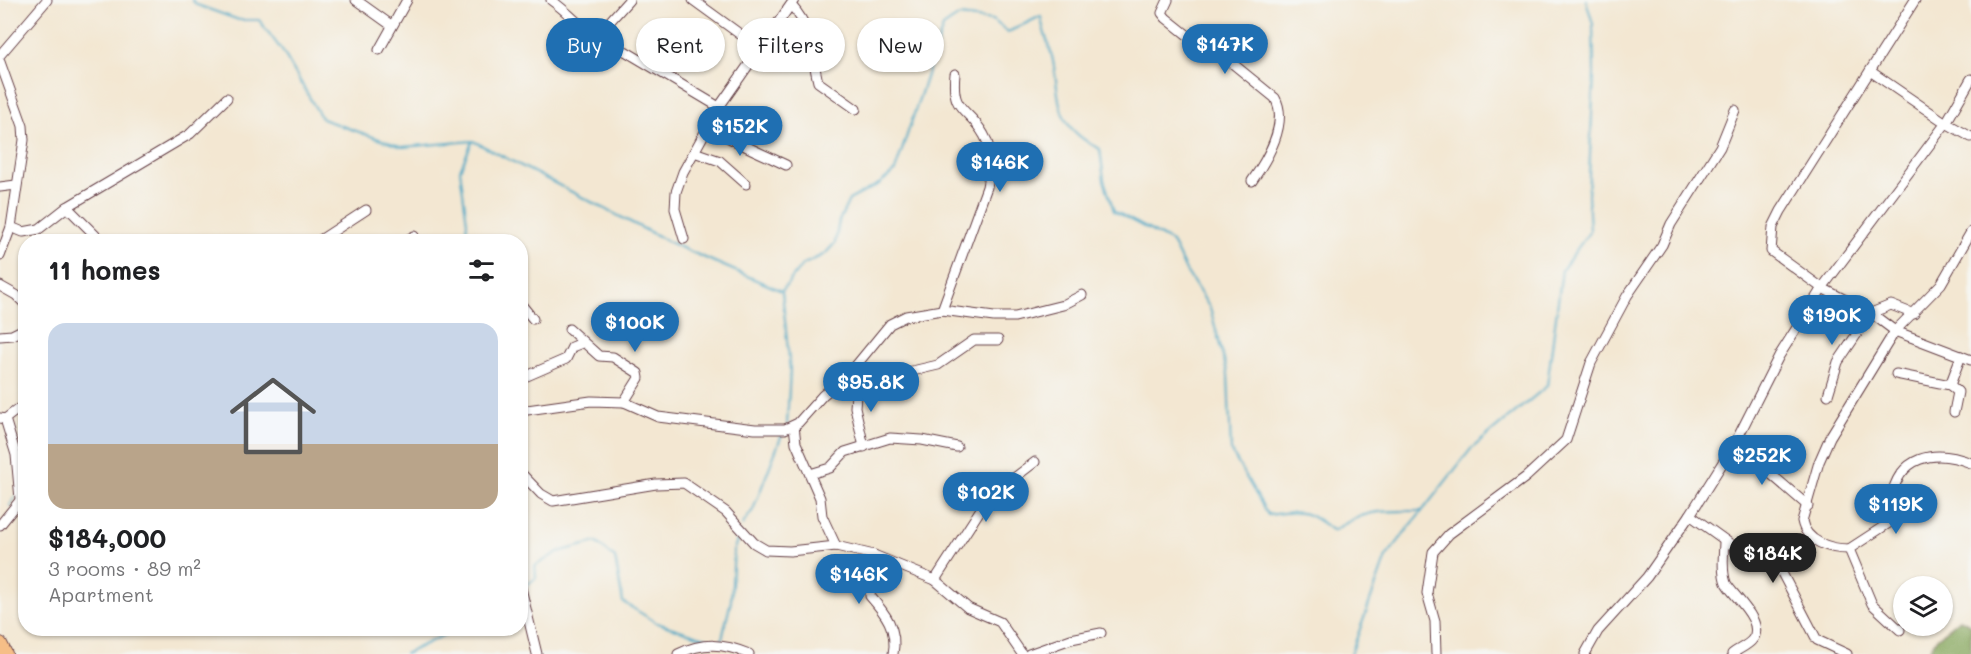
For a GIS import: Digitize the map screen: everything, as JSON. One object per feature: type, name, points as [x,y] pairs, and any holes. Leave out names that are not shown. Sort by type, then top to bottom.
[{"type":"highway","points":[[0,644],[5,654]]},
{"type":"street","points":[[0,55],[47,0]]},
{"type":"street","points":[[356,0],[391,25]]},
{"type":"street","points":[[379,50],[407,0]]},
{"type":"street","points":[[550,0],[574,18]]},
{"type":"street","points":[[613,18],[629,0]]},
{"type":"street","points":[[693,0],[737,32]]},
{"type":"street","points":[[1168,0],[1162,14],[1166,18],[1196,42],[1227,59],[1275,98],[1279,105],[1276,135],[1268,156],[1251,181]]},
{"type":"street","points":[[781,18],[793,2],[809,31],[818,82],[856,109]]},
{"type":"street","points":[[1910,2],[1870,71],[1781,211],[1770,241],[1771,250],[1822,288],[1871,313],[1895,331],[1971,360]]},
{"type":"street","points":[[624,51],[719,107]]},
{"type":"street","points":[[0,62],[23,126],[24,140],[11,227],[1,252]]},
{"type":"street","points":[[1870,71],[1946,123],[1971,137]]},
{"type":"street","points":[[684,239],[675,209],[676,192],[708,126],[743,72]]},
{"type":"street","points":[[942,310],[987,187],[990,170],[984,134],[956,102],[953,94],[956,74]]},
{"type":"street","points":[[1585,654],[1598,631],[1647,577],[1690,515],[1736,443],[1779,356],[1822,288],[1946,123],[1971,79]]},
{"type":"street","points":[[11,227],[23,232],[39,229],[67,207],[190,134],[227,98]]},
{"type":"street","points":[[1436,654],[1435,621],[1427,593],[1433,552],[1449,534],[1526,477],[1568,436],[1591,363],[1627,296],[1662,245],[1671,224],[1720,147],[1736,110]]},
{"type":"street","points":[[708,126],[734,143],[743,144],[786,165]]},
{"type":"street","points":[[694,152],[720,161],[746,184]]},
{"type":"street","points":[[0,187],[16,185]]},
{"type":"street","points":[[67,207],[93,234]]},
{"type":"street","points":[[329,234],[366,210]]},
{"type":"street","points":[[1971,232],[1941,284],[1895,331],[1827,443],[1819,462],[1802,521],[1809,536],[1838,549],[1850,549],[1892,519],[1891,499],[1900,475],[1909,464],[1922,456],[1954,456],[1971,463]]},
{"type":"street","points":[[1958,254],[1971,248]]},
{"type":"street","points":[[0,286],[18,297]]},
{"type":"street","points":[[528,410],[591,401],[624,402],[658,417],[755,429],[785,429],[794,426],[823,395],[849,374],[890,324],[919,312],[942,310],[994,317],[1015,317],[1064,305],[1082,295]]},
{"type":"street","points":[[1828,396],[1838,362],[1871,313],[1891,305],[1914,314]]},
{"type":"street","points":[[528,314],[532,319]]},
{"type":"street","points":[[569,329],[599,356],[613,357],[638,373],[639,378],[624,402]]},
{"type":"street","points":[[0,336],[18,332]]},
{"type":"street","points":[[857,384],[938,365],[974,340],[998,340]]},
{"type":"street","points":[[528,376],[566,359],[572,347],[582,343]]},
{"type":"street","points":[[1950,384],[1961,356]]},
{"type":"street","points":[[849,374],[857,384],[855,406],[864,447]]},
{"type":"street","points":[[1896,374],[1950,384],[1958,392],[1954,412]]},
{"type":"street","points":[[18,408],[2,418],[16,455],[18,469]]},
{"type":"street","points":[[794,426],[796,443],[820,498],[822,516],[836,546]]},
{"type":"street","points":[[810,474],[830,468],[845,452],[898,437],[957,447]]},
{"type":"street","points":[[1736,443],[1808,506]]},
{"type":"street","points":[[935,580],[988,498],[1035,462]]},
{"type":"street","points":[[528,480],[541,494],[553,501],[656,484],[684,483],[726,512],[754,543],[766,550],[790,551],[836,546],[874,555],[935,580],[968,608],[1000,622],[1022,654]]},
{"type":"street","points":[[0,525],[18,501]]},
{"type":"street","points":[[1690,515],[1724,540],[1753,555],[1769,558],[1782,573],[1818,640],[1847,654]]},
{"type":"street","points":[[1724,540],[1725,580],[1743,603],[1753,622],[1754,633],[1750,642],[1732,654]]},
{"type":"street","points":[[1850,549],[1872,604],[1893,624]]},
{"type":"street","points":[[874,555],[870,596],[888,616],[893,636],[893,654]]},
{"type":"street","points":[[528,617],[537,654]]},
{"type":"street","points":[[1029,654],[1071,639],[1101,633]]},
{"type":"street","points":[[678,654],[693,647],[712,643],[748,654]]},
{"type":"green space","points":[[1960,619],[1971,625],[1971,654],[1927,654],[1939,636],[1953,636],[1953,625]]},
{"type":"waterway","points":[[192,0],[197,5],[239,20],[259,20],[283,52],[322,119],[402,147],[473,141],[675,245],[782,291],[790,370],[787,424]]},
{"type":"waterway","points":[[1351,654],[1386,557],[1471,449],[1547,386],[1562,270],[1590,231],[1588,195],[1594,74],[1593,24],[1586,0]]},
{"type":"waterway","points":[[782,291],[802,265],[825,254],[835,243],[839,221],[849,200],[879,184],[895,171],[943,27],[959,16],[993,20],[1008,32],[1041,16],[1053,61],[1062,112],[1074,132],[1100,149],[1104,180],[1114,211],[1172,242],[1186,271],[1210,308],[1228,375],[1231,451],[1268,515],[1303,513],[1333,531],[1356,518],[1375,512],[1422,511]]},
{"type":"waterway","points":[[466,234],[467,222],[460,170],[472,142]]},
{"type":"waterway","points":[[742,525],[753,510],[783,432]]},
{"type":"waterway","points":[[10,506],[16,495]]},
{"type":"waterway","points":[[721,643],[731,601],[734,549],[740,532]]},
{"type":"waterway","points":[[528,584],[536,578],[535,566],[558,552],[596,542],[615,558],[623,602],[657,623],[718,642]]},
{"type":"waterway","points":[[405,654],[442,636]]}]
